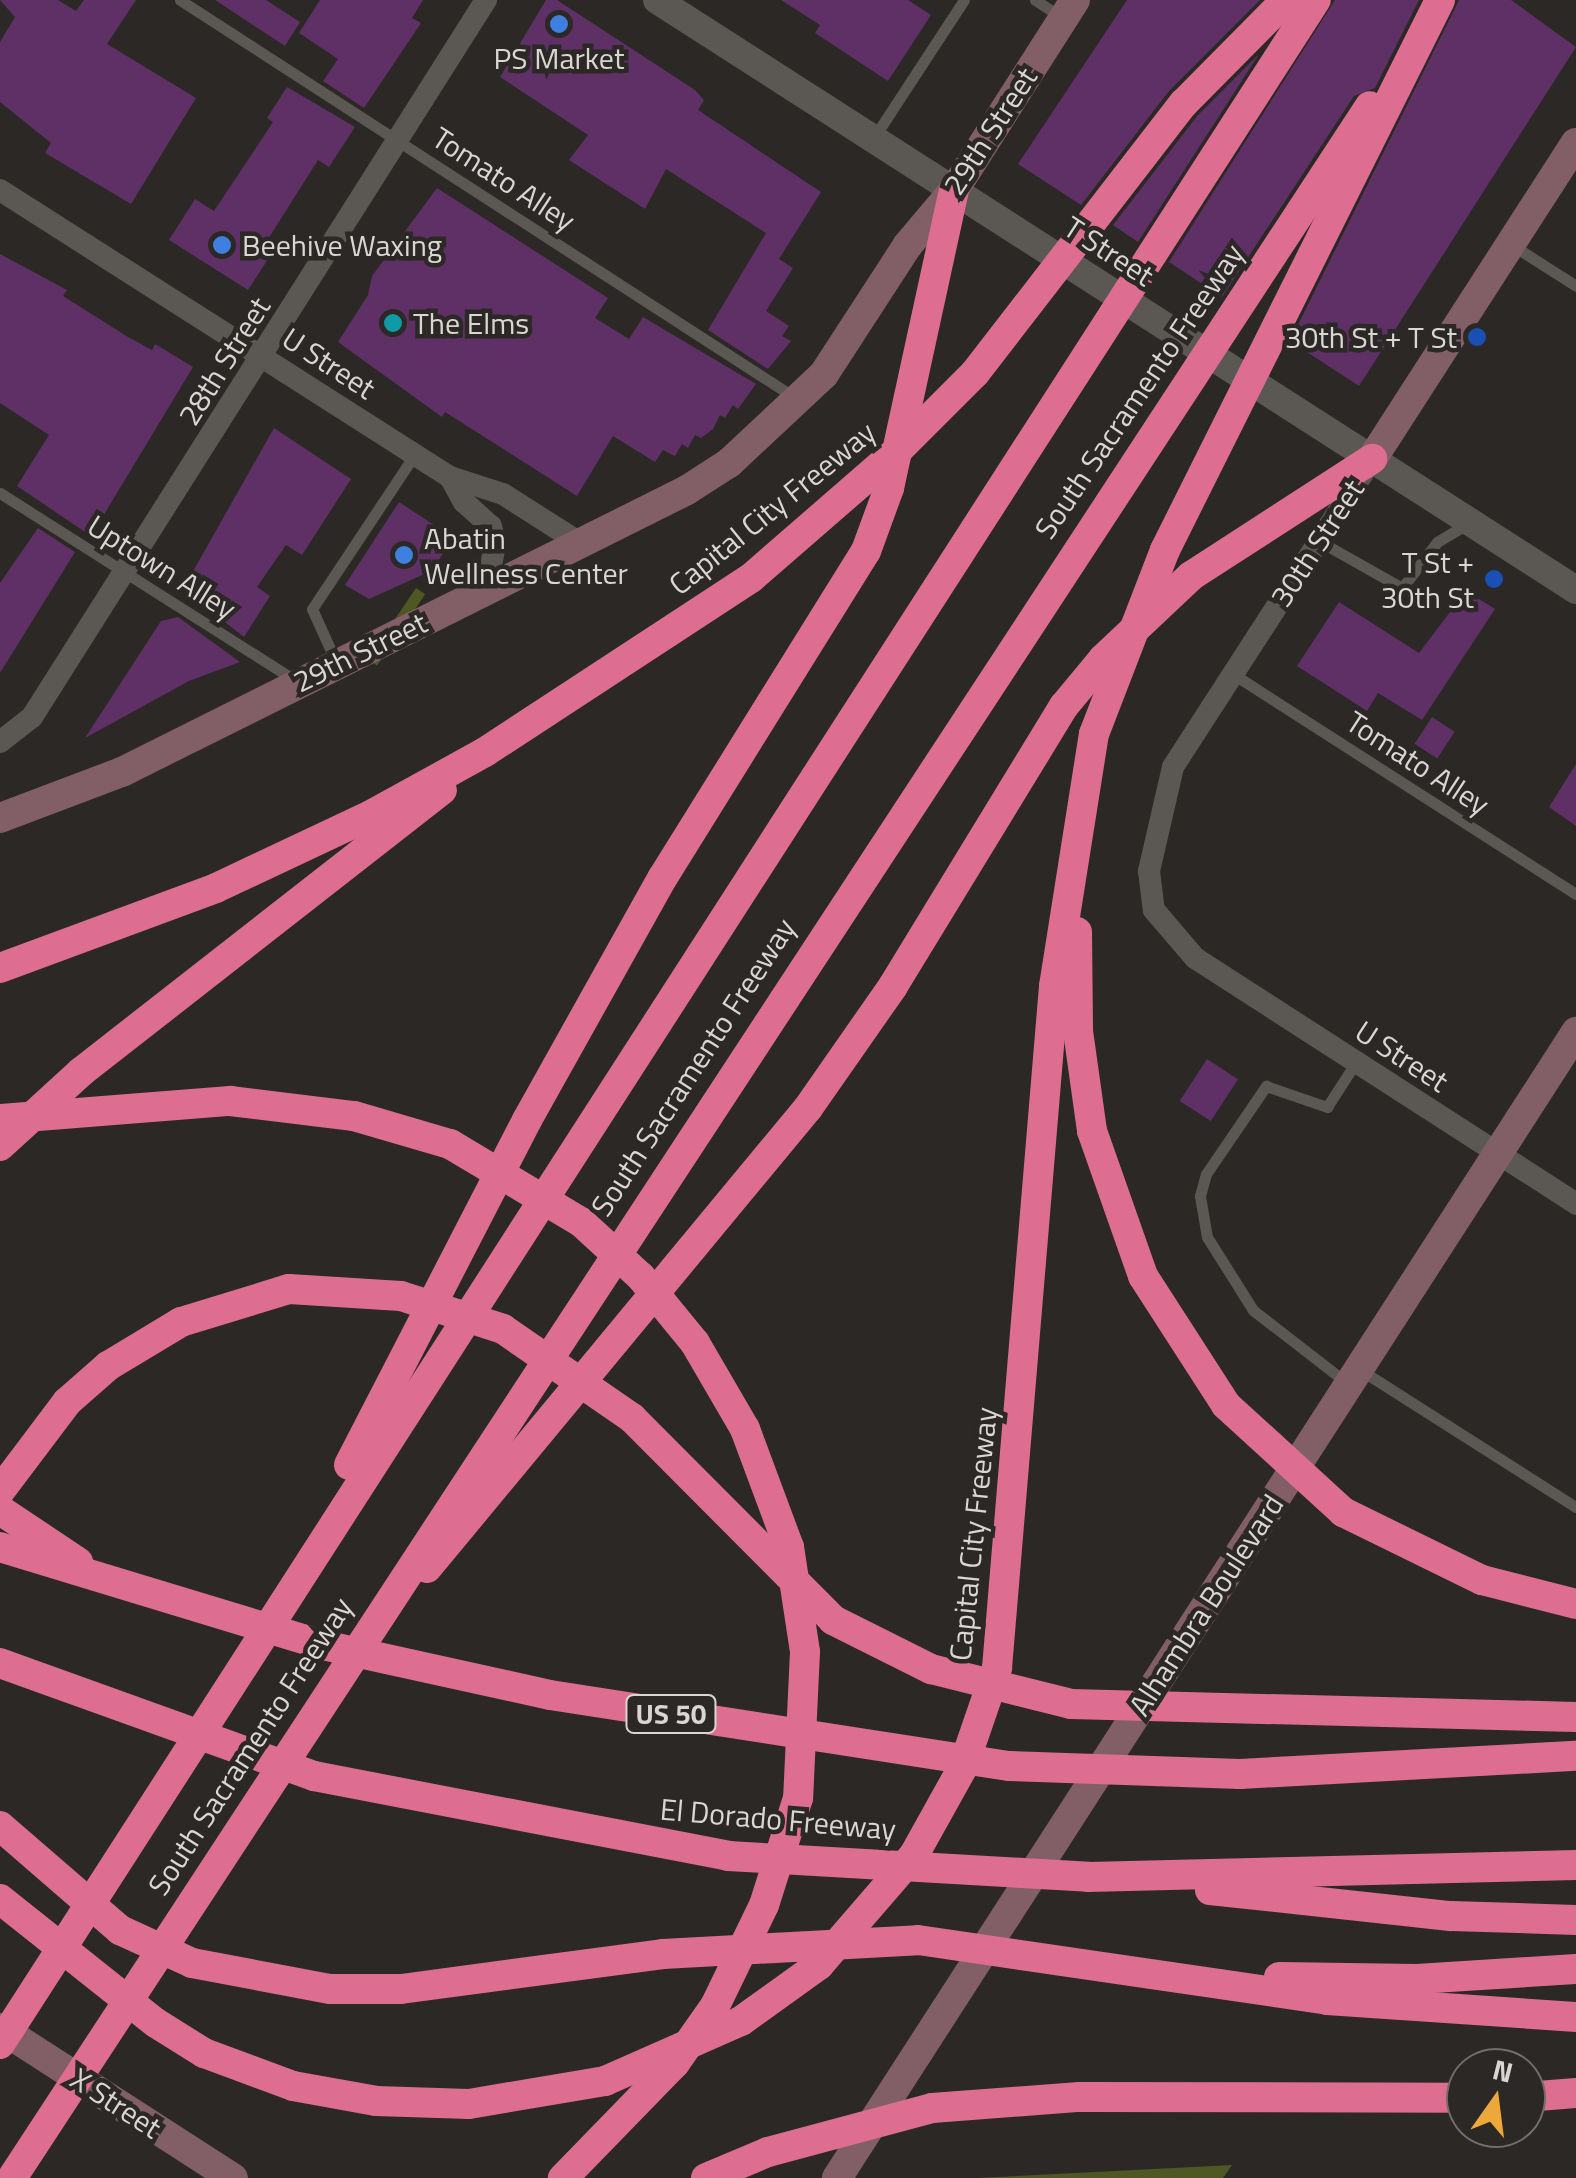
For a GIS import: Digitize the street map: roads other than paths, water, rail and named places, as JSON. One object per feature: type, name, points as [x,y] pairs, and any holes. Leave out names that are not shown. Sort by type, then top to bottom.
[{"type":"highway","name":"Capital City Freeway","points":[[0,968],[216,888],[485,752],[680,628],[820,520],[975,373],[1184,103],[1286,0]]},
{"type":"highway","name":"South Sacramento Freeway","points":[[0,2044],[572,1148],[1000,494],[1316,0]]},
{"type":"highway","name":"South Sacramento Freeway","points":[[20,2166],[645,1204],[1440,0]]},
{"type":"highway","points":[[1440,0],[1165,550],[1105,697],[1077,824],[1078,1032],[1092,1131],[1143,1276],[1226,1405],[1284,1464],[1354,1518],[1482,1580],[1576,1604]]},
{"type":"highway","points":[[265,1628],[527,1120],[663,877],[866,552],[889,488],[954,190]]},
{"type":"highway","points":[[344,1666],[701,1243],[808,1108],[892,986],[1064,706],[1103,659],[1192,576],[1372,459]]},
{"type":"highway","points":[[0,1146],[81,1072],[390,837],[485,752]]},
{"type":"highway","name":"Capital City Freeway","points":[[0,1899],[156,2023],[204,2053],[294,2086],[376,2101],[469,2104],[538,2097],[605,2082],[741,2021],[819,1965],[914,1855],[979,1726],[1006,1605],[1054,986],[1077,824]]},
{"type":"highway","points":[[0,1119],[230,1100],[354,1116],[450,1144],[581,1222],[642,1276],[722,1385],[765,1475],[788,1547],[806,1699],[798,1798],[784,1849],[715,2006],[675,2063],[563,2178]]},
{"type":"highway","points":[[0,1491],[67,1402],[135,1348],[226,1306],[288,1290],[401,1296],[503,1329],[632,1418],[834,1620],[931,1669],[1071,1704],[1576,1717]]},
{"type":"highway","points":[[0,1510],[114,1586]]},
{"type":"highway","name":"US 50","points":[[0,1547],[114,1586],[323,1645],[550,1696],[1009,1766],[1240,1774],[1576,1756]]},
{"type":"highway","name":"El Dorado Freeway","points":[[0,1662],[160,1726],[314,1776],[728,1856],[1088,1877],[1576,1865]]},
{"type":"highway","points":[[0,1685],[160,1726]]},
{"type":"highway","points":[[0,1826],[120,1930],[192,1964],[330,1989],[401,1988],[663,1954],[918,1940],[1326,2000],[1576,2017]]},
{"type":"highway","points":[[1088,1877],[1451,1916],[1576,1920]]},
{"type":"highway","points":[[1146,1974],[1416,1980],[1576,1969]]},
{"type":"highway","points":[[1546,2095],[1576,2093]]},
{"type":"highway","points":[[706,2178],[768,2152],[932,2108],[1080,2097],[1446,2098]]},
{"type":"main road","name":"29th Street","points":[[0,818],[122,772],[687,490],[800,401],[954,190],[1069,9]]},
{"type":"main road","name":"30th Street","points":[[1372,459],[1576,144]]},
{"type":"main road","name":"Alhambra Boulevard","points":[[845,2175],[926,2041],[1576,1032]]},
{"type":"main road","name":"X Street","points":[[0,2028],[233,2178]]},
{"type":"street","name":"28th Street","points":[[0,742],[32,717],[486,0]]},
{"type":"street","name":"T Street","points":[[657,0],[1576,590]]},
{"type":"street","name":"U Street","points":[[0,190],[450,477],[504,494],[580,543]]},
{"type":"street","name":"30th Street","points":[[1195,958],[1154,910],[1149,871],[1173,767],[1372,459]]},
{"type":"street","points":[[450,477],[464,502],[491,526],[495,545],[489,576],[476,595]]},
{"type":"street","name":"U Street","points":[[1195,958],[1576,1204]]},
{"type":"lane","name":"Tomato Alley","points":[[180,0],[800,401]]},
{"type":"lane","points":[[873,139],[964,0]]},
{"type":"lane","points":[[1035,0],[1069,9]]},
{"type":"lane","points":[[1511,244],[1576,286]]},
{"type":"lane","points":[[337,664],[312,608],[415,454]]},
{"type":"lane","name":"Uptown Alley","points":[[0,493],[299,682]]},
{"type":"lane","points":[[1319,541],[1402,588],[1437,542],[1471,522]]},
{"type":"lane","name":"Tomato Alley","points":[[1233,674],[1576,894]]},
{"type":"lane","points":[[1356,1062],[1327,1107],[1266,1086],[1206,1174],[1200,1196],[1207,1236],[1254,1310],[1354,1377],[1576,1507]]},
{"type":"place","name":"PS Market","points":[[559,24]]},
{"type":"place","name":"Beehive Waxing","points":[[222,245]]},
{"type":"place","name":"The Elms","points":[[393,323]]},
{"type":"place","name":"30th St + T St","points":[[1477,337]]},
{"type":"place","name":"Abatin Wellness Center","points":[[404,555]]},
{"type":"place","name":"T St + 30th St","points":[[1494,579]]}]
